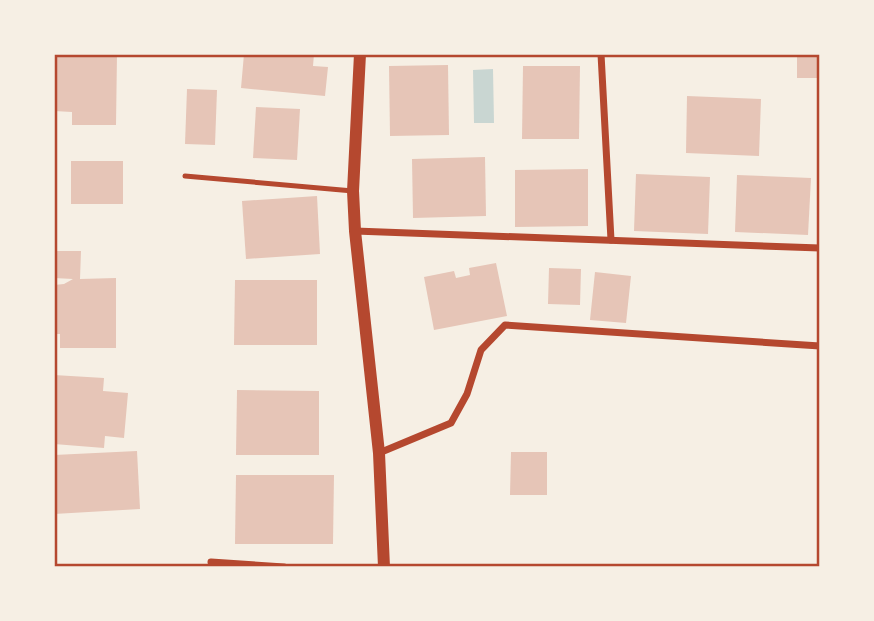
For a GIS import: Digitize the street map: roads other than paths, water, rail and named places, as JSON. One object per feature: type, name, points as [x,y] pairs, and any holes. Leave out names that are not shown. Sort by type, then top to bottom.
[{"type":"street","points":[[360,54],[353,191],[379,453],[384,567]]},
{"type":"street","points":[[601,54],[611,240]]},
{"type":"street","points":[[355,231],[820,248]]},
{"type":"street","points":[[379,453],[451,423],[467,394],[481,350],[505,325],[820,346]]},
{"type":"street","points":[[211,562],[284,567]]},
{"type":"lane","points":[[186,176],[353,191]]}]
